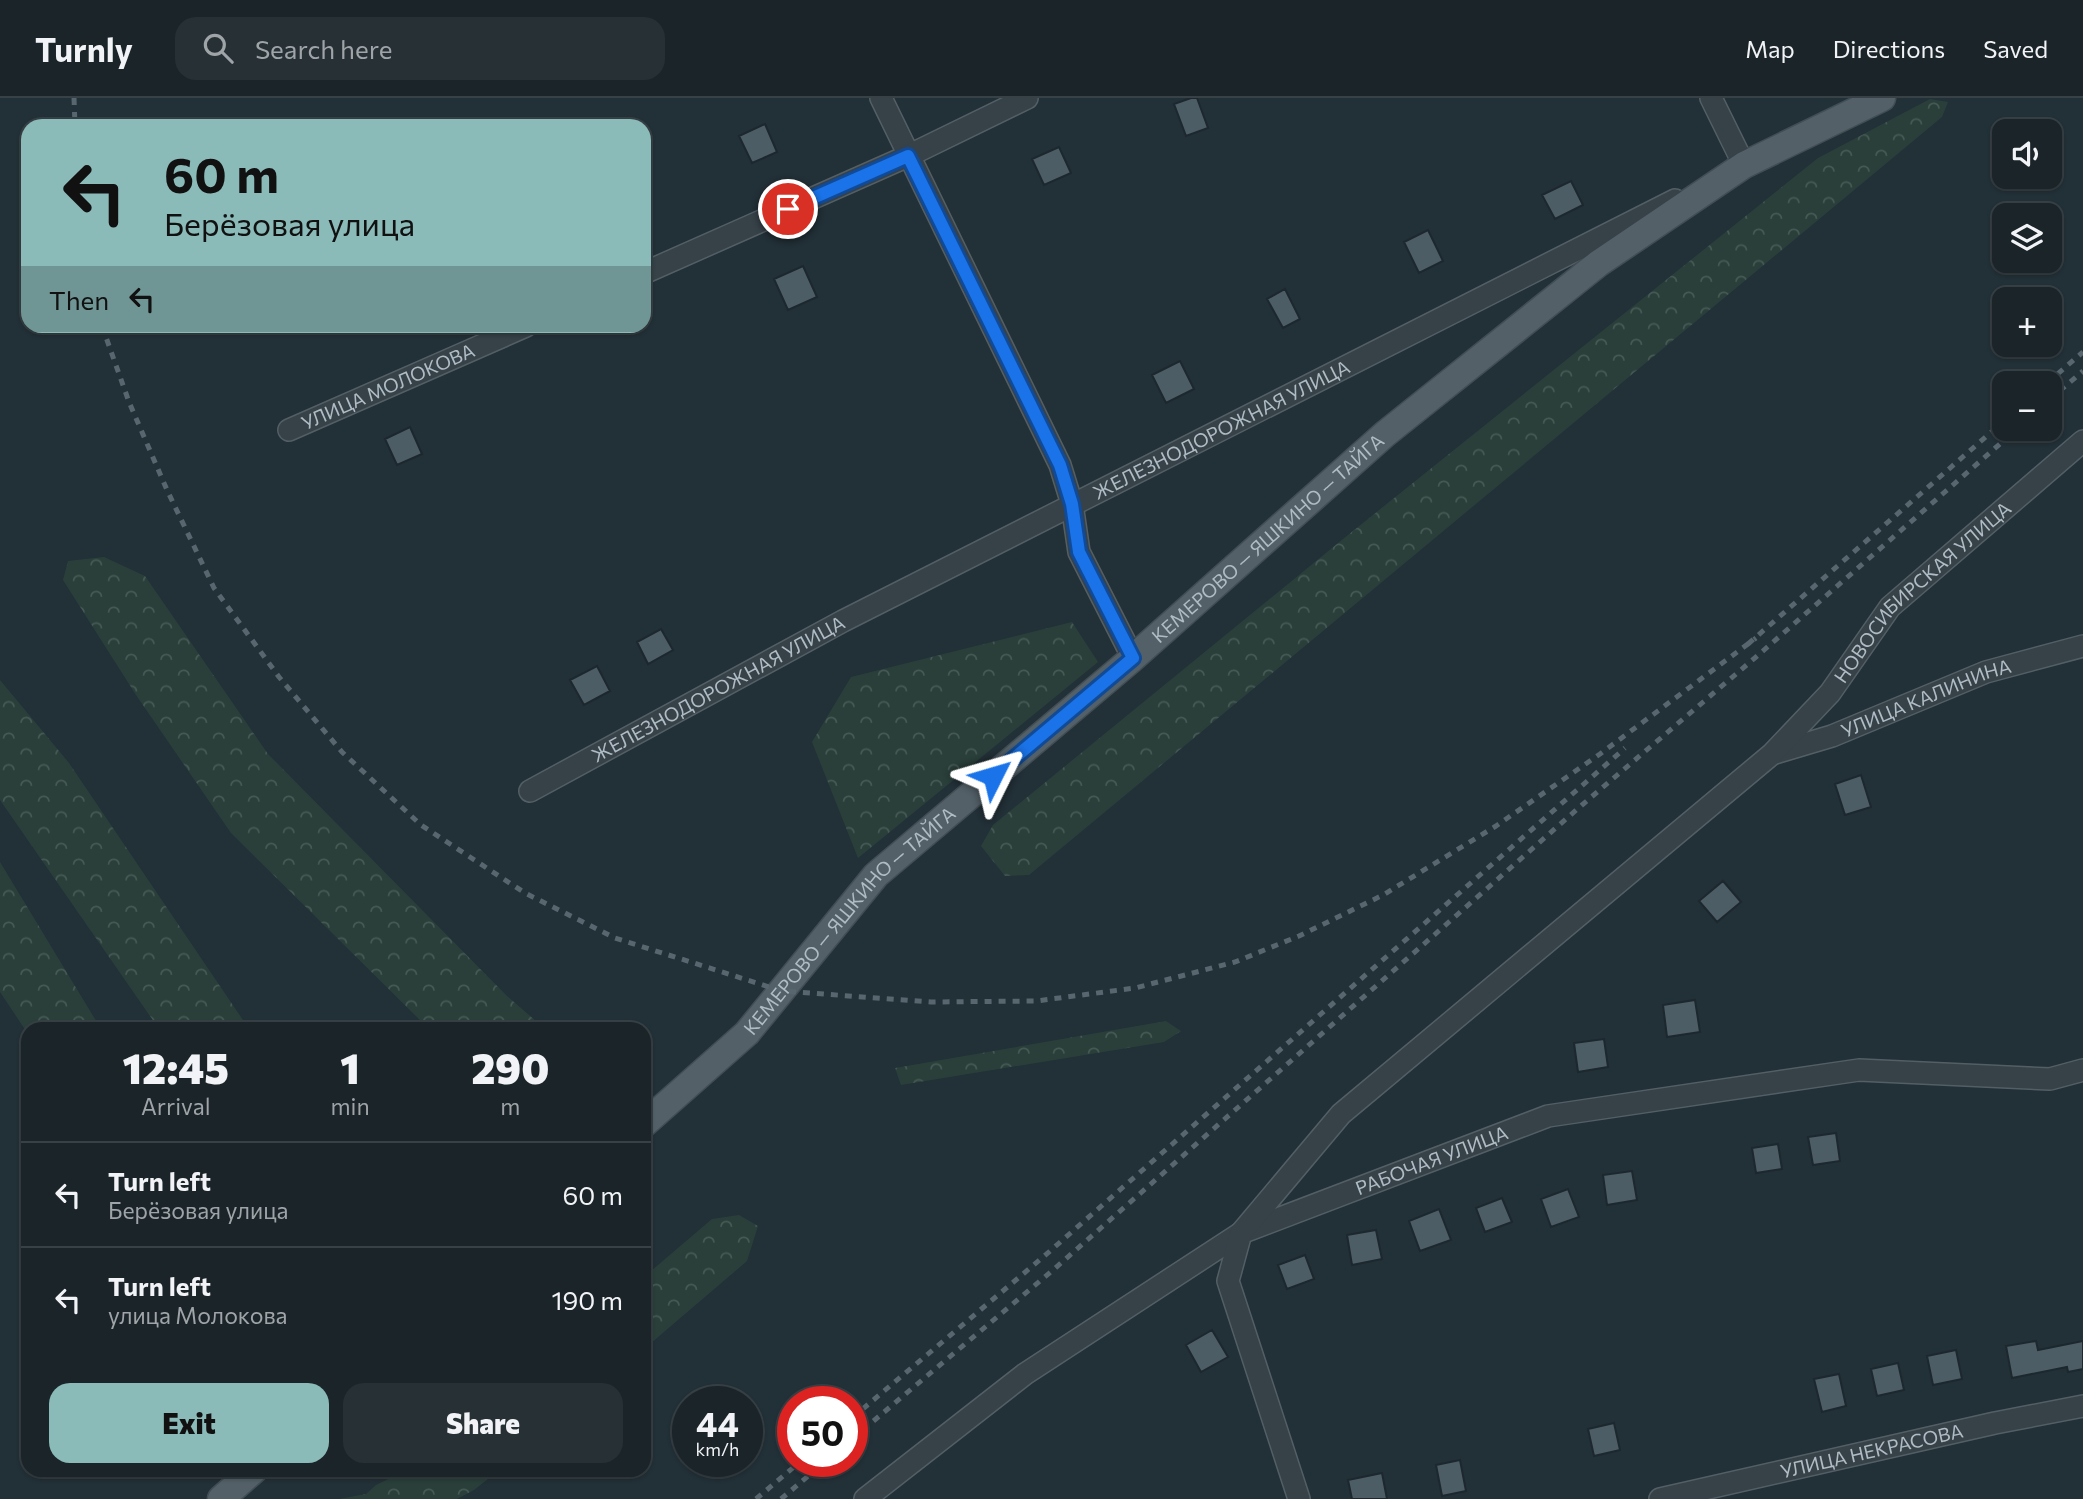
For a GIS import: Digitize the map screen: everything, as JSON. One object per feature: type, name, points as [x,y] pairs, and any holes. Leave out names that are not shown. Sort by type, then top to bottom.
[{"type":"main road","name":"ЖЕЛЕЗНОДОРОЖНАЯ УЛИЦА","points":[[1744,165],[1882,98]]},
{"type":"main road","name":"КЕМЕРОВО — ЯШКИНО — ТАЙГА","points":[[651,1118],[747,1033],[876,875],[1133,658],[1385,434],[1599,263],[1744,165]]},
{"type":"main road","points":[[221,1499],[246,1477]]},
{"type":"street","points":[[881,98],[1060,465],[1072,504],[1079,552],[1133,658]]},
{"type":"street","points":[[651,270],[908,156],[1027,98]]},
{"type":"street","points":[[1711,98],[1744,165]]},
{"type":"street","name":"ЖЕЛЕЗНОДОРОЖНАЯ УЛИЦА","points":[[530,791],[843,621],[1744,165]]},
{"type":"street","name":"УЛИЦА МОЛОКОВА","points":[[289,430],[510,333]]},
{"type":"street","name":"НОВОСИБИРСКАЯ УЛИЦА","points":[[1241,1233],[1341,1114],[1772,754],[1830,693],[1890,607],[2083,441]]},
{"type":"street","name":"УЛИЦА КАЛИНИНА","points":[[1772,754],[1832,736],[1986,672],[2083,646]]},
{"type":"street","name":"РАБОЧАЯ УЛИЦА","points":[[865,1499],[1026,1374],[1241,1233],[1548,1116],[1859,1070],[2050,1079],[2083,1070]]},
{"type":"street","points":[[1241,1233],[1228,1282],[1299,1499]]},
{"type":"street","name":"УЛИЦА НЕКРАСОВА","points":[[1660,1499],[2083,1406]]},
{"type":"green space","points":[[1930,99],[1948,102],[1942,117],[1029,875],[1005,876],[981,846],[993,825],[1343,539],[1818,158]]},
{"type":"green space","points":[[104,557],[145,576],[268,754],[507,996],[537,1022],[422,1022],[231,833],[136,695],[63,580],[68,561]]},
{"type":"green space","points":[[1072,622],[1098,662],[858,858],[812,742],[851,677]]},
{"type":"green space","points":[[0,680],[69,763],[244,1022],[154,1022],[0,800]]},
{"type":"green space","points":[[0,862],[97,1022],[21,1024],[0,992]]},
{"type":"green space","points":[[1166,1021],[1181,1031],[1164,1042],[901,1085],[895,1068]]},
{"type":"green space","points":[[739,1215],[758,1226],[747,1261],[651,1343],[651,1271],[712,1219]]},
{"type":"green space","points":[[393,1477],[490,1477],[457,1499],[339,1499],[366,1494],[376,1485]]},
{"type":"building","points":[[1197,98],[1208,128],[1186,136],[1174,104]]},
{"type":"building","points":[[765,124],[777,152],[752,163],[739,136]]},
{"type":"building","points":[[1059,147],[1071,173],[1044,185],[1032,159]]},
{"type":"building","points":[[1571,181],[1583,205],[1555,219],[1542,195]]},
{"type":"building","points":[[1428,230],[1443,261],[1419,273],[1404,242]]},
{"type":"building","points":[[803,266],[817,297],[788,310],[774,279]]},
{"type":"building","points":[[1285,289],[1300,319],[1283,328],[1267,299]]},
{"type":"building","points":[[1180,361],[1194,389],[1166,403],[1152,375]]},
{"type":"building","points":[[410,427],[422,454],[397,465],[385,439]]},
{"type":"building","points":[[661,629],[673,650],[648,664],[637,642]]},
{"type":"building","points":[[597,666],[610,691],[584,705],[570,680]]},
{"type":"building","points":[[1861,775],[1871,807],[1845,815],[1835,784]]},
{"type":"building","points":[[1723,881],[1741,902],[1717,922],[1699,901]]},
{"type":"building","points":[[1695,1000],[1700,1032],[1667,1037],[1663,1005]]},
{"type":"building","points":[[1604,1039],[1608,1067],[1578,1072],[1574,1043]]},
{"type":"building","points":[[1836,1133],[1840,1161],[1813,1165],[1808,1137]]},
{"type":"building","points":[[1778,1144],[1782,1169],[1756,1173],[1752,1148]]},
{"type":"building","points":[[1632,1171],[1637,1200],[1607,1205],[1603,1175]]},
{"type":"building","points":[[1568,1189],[1579,1217],[1551,1227],[1541,1199]]},
{"type":"building","points":[[1502,1198],[1512,1222],[1485,1232],[1476,1208]]},
{"type":"building","points":[[1439,1209],[1451,1240],[1420,1251],[1409,1221]]},
{"type":"building","points":[[1376,1230],[1382,1259],[1352,1265],[1347,1235]]},
{"type":"building","points":[[1305,1255],[1314,1279],[1287,1289],[1278,1265]]},
{"type":"building","points":[[1212,1330],[1228,1357],[1201,1372],[1186,1345]]},
{"type":"building","points":[[2036,1341],[2038,1350],[2083,1341],[2083,1369],[2068,1372],[2067,1367],[2012,1378],[2006,1346]]},
{"type":"building","points":[[1956,1350],[1962,1379],[1933,1385],[1927,1356]]},
{"type":"building","points":[[1898,1363],[1904,1390],[1877,1396],[1871,1369]]},
{"type":"building","points":[[1839,1374],[1846,1406],[1822,1412],[1814,1379]]},
{"type":"building","points":[[1614,1423],[1620,1450],[1594,1456],[1588,1429]]},
{"type":"building","points":[[1460,1460],[1466,1491],[1442,1496],[1436,1465]]},
{"type":"building","points":[[1382,1473],[1387,1499],[1352,1499],[1348,1480]]},
{"type":"railway","points":[[74,98],[75,119]]},
{"type":"railway","points":[[104,333],[129,402],[214,588],[279,677],[342,752],[421,825],[525,893],[615,938],[782,991],[931,1002],[1036,1001],[1135,988],[1235,962],[1299,936],[1383,895],[1496,826],[1600,754],[1756,638]]},
{"type":"railway","points":[[2061,371],[2083,352]]},
{"type":"railway","points":[[2062,389],[2083,371]]},
{"type":"railway","points":[[1748,644],[1992,431]]},
{"type":"railway","points":[[868,1426],[1053,1270],[1582,805],[2003,441]]},
{"type":"railway","points":[[868,1405],[1042,1258],[1625,748]]},
{"type":"railway","points":[[756,1499],[782,1477]]},
{"type":"railway","points":[[781,1499],[807,1477]]},
{"type":"route","points":[[788,209],[908,156],[1060,465],[1072,504],[1079,552],[1133,658],[993,776]]}]
